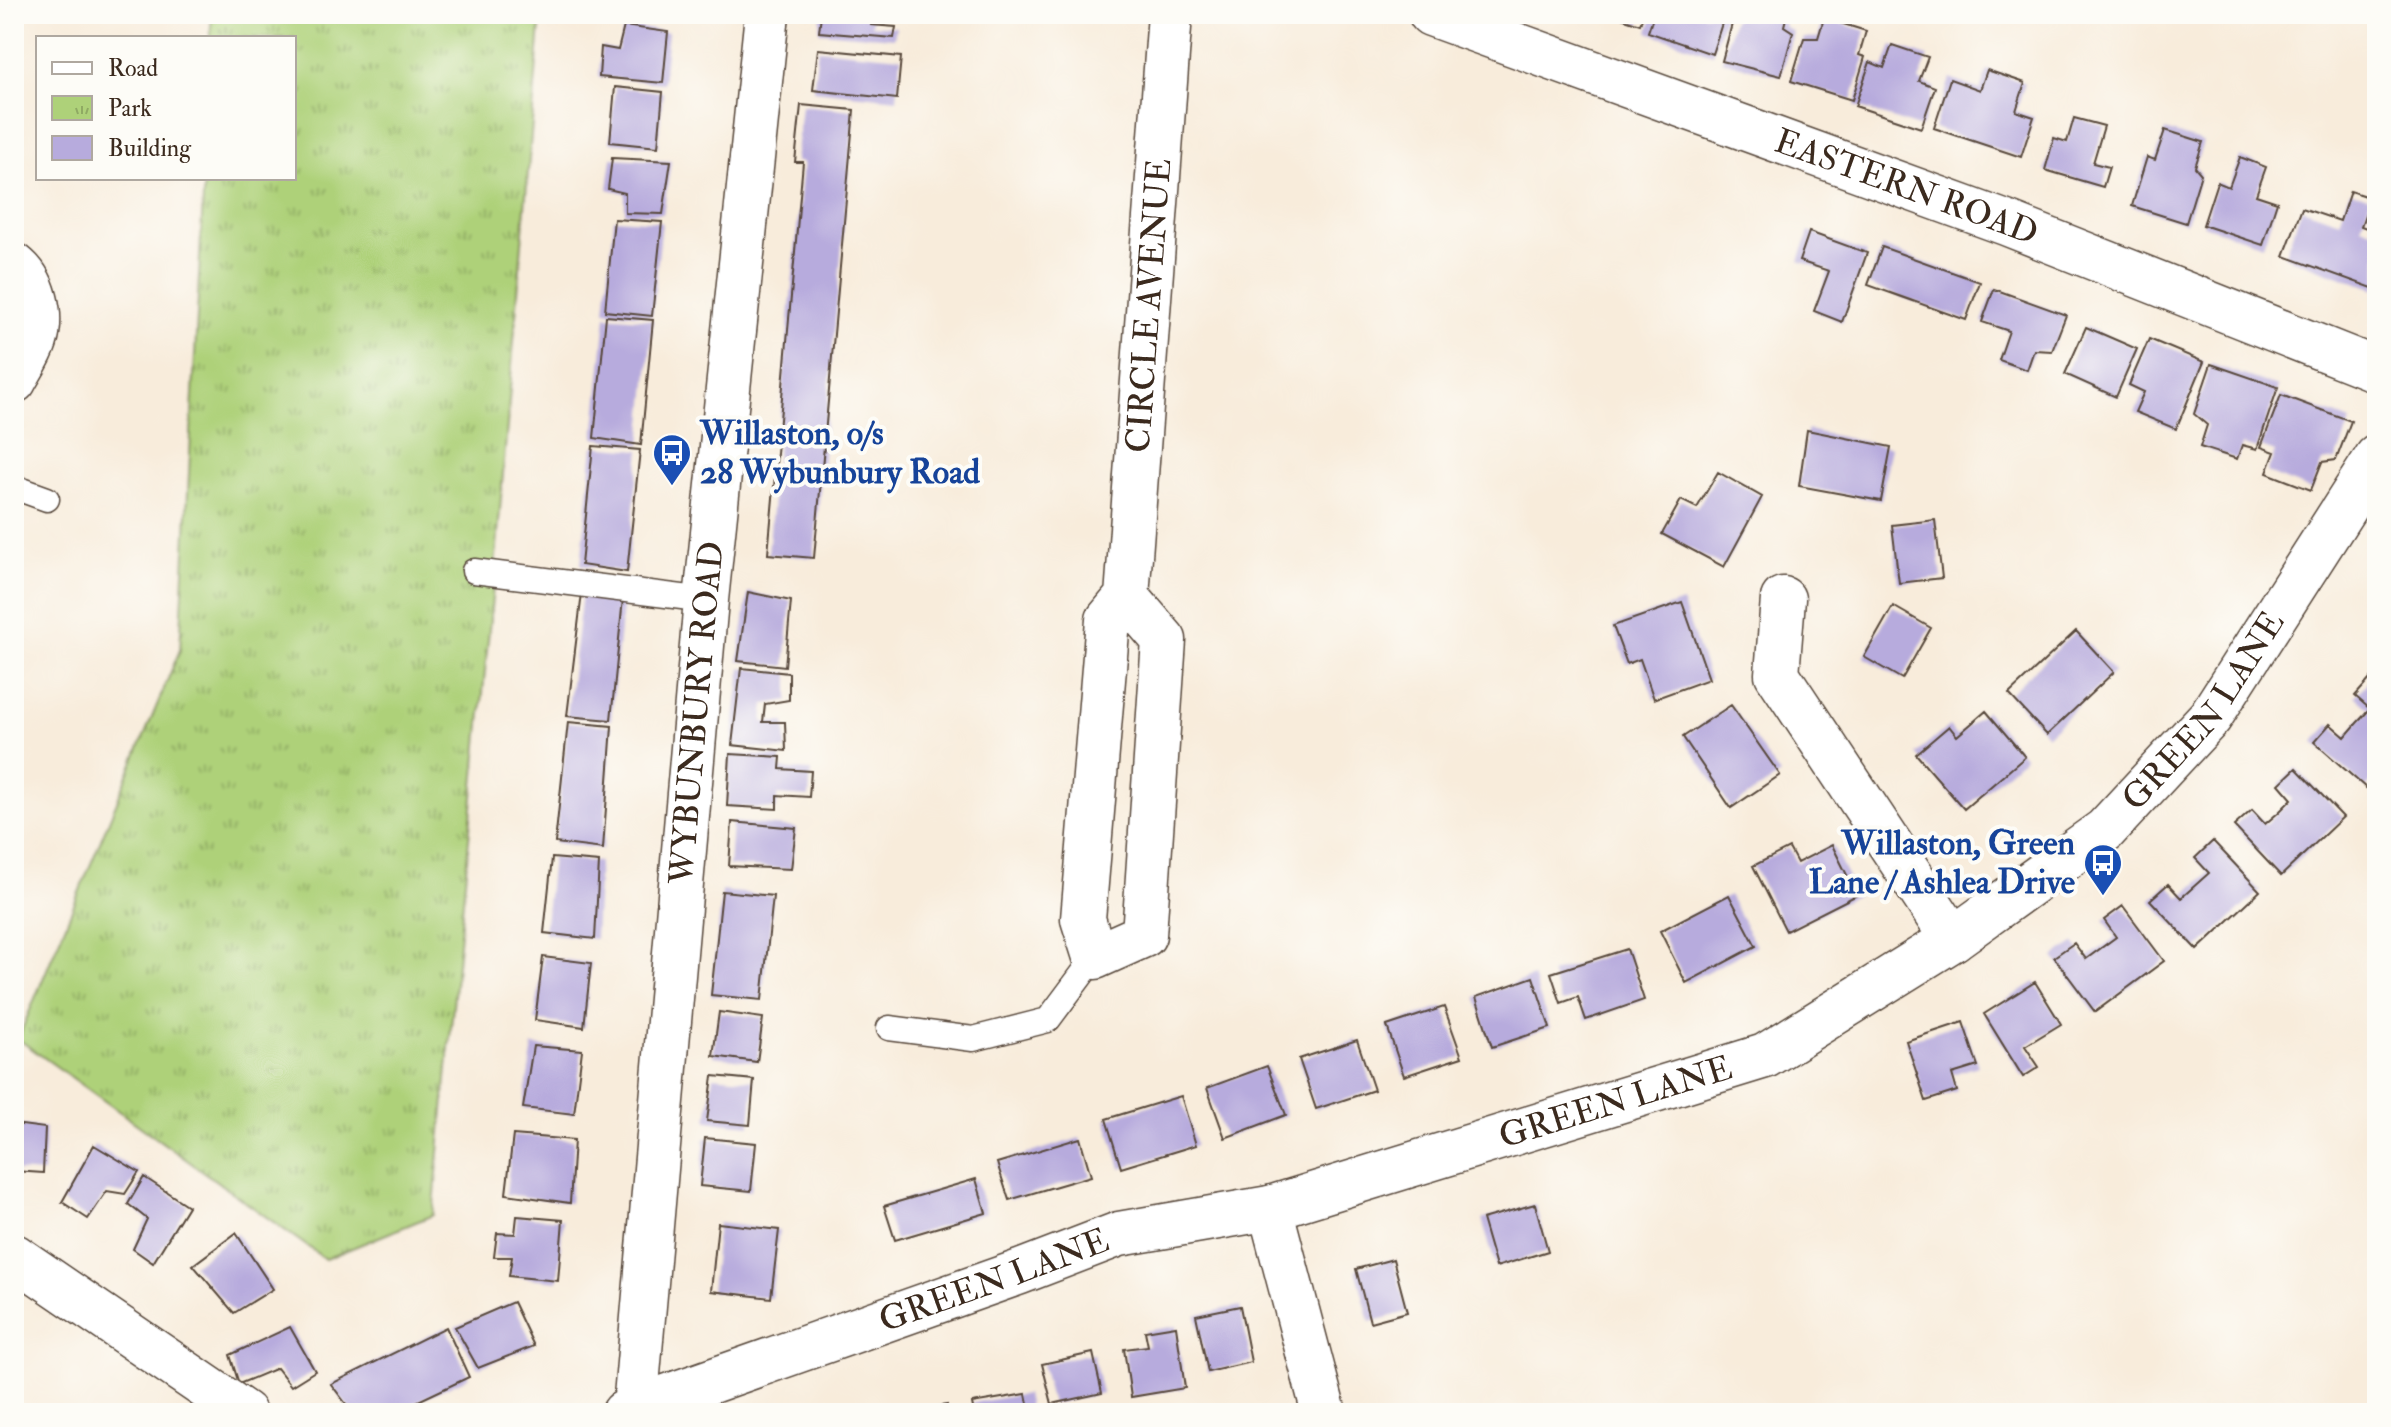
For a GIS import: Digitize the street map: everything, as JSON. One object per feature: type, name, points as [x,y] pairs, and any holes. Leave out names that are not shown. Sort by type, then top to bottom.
[{"type":"street","name":"WYBUNBURY ROAD","points":[[632,1411],[706,600],[767,14]]},
{"type":"street","name":"CIRCLE AVENUE","points":[[1095,957],[1083,919],[1108,620],[1127,597],[1170,14]]},
{"type":"street","name":"EASTERN ROAD","points":[[1431,14],[2006,223],[2377,370]]},
{"type":"street","points":[[14,381],[36,340],[34,287],[18,268]]},
{"type":"street","name":"GREEN LANE","points":[[632,1411],[1119,1234],[1270,1208],[1765,1056],[1953,939],[2105,830],[2210,717],[2377,457]]},
{"type":"street","points":[[1095,957],[1144,935],[1164,640],[1127,597]]},
{"type":"street","points":[[1783,599],[1777,674],[1953,939]]},
{"type":"street","points":[[1270,1208],[1324,1413]]},
{"type":"street","points":[[14,1256],[244,1413]]},
{"type":"lane","points":[[14,487],[47,499]]},
{"type":"lane","points":[[474,571],[706,600]]},
{"type":"lane","points":[[889,1028],[973,1039],[1048,1020],[1095,957]]},
{"type":"green space","points":[[212,14],[541,14],[497,546],[433,1215],[325,1259],[18,1039],[180,650],[204,180],[296,180],[296,36],[210,36]]},
{"type":"building","points":[[821,14],[873,14],[871,25],[896,27],[894,38],[819,32]]},
{"type":"building","points":[[1609,14],[1643,14],[1640,24]]},
{"type":"building","points":[[1654,14],[1725,14],[1712,54],[1648,32]]},
{"type":"building","points":[[1746,14],[1787,14],[1784,26],[1793,32],[1781,76],[1722,61],[1733,20]]},
{"type":"building","points":[[1824,18],[1866,31],[1859,55],[1865,57],[1852,100],[1791,81],[1804,38],[1818,38]]},
{"type":"building","points":[[624,26],[668,32],[663,83],[599,77],[601,47],[618,50]]},
{"type":"building","points":[[1892,45],[1928,57],[1919,81],[1935,87],[1921,128],[1855,106],[1870,62],[1884,68]]},
{"type":"building","points":[[818,49],[901,57],[897,99],[813,90]]},
{"type":"building","points":[[1987,70],[2025,83],[2016,111],[2034,117],[2021,157],[1934,128],[1950,79],[1980,90]]},
{"type":"building","points":[[615,87],[663,92],[658,147],[610,142]]},
{"type":"building","points":[[801,105],[854,110],[814,558],[768,554],[803,162],[795,162]]},
{"type":"building","points":[[2074,118],[2104,126],[2093,163],[2109,167],[2103,187],[2045,170],[2054,138],[2067,142]]},
{"type":"building","points":[[2165,130],[2203,142],[2195,167],[2201,174],[2186,223],[2132,206],[2147,157],[2155,160]]},
{"type":"building","points":[[2240,157],[2266,167],[2256,195],[2277,202],[2263,245],[2203,225],[2217,182],[2229,187]]},
{"type":"building","points":[[612,158],[671,161],[663,214],[625,213],[625,193],[608,189]]},
{"type":"building","points":[[2350,191],[2371,198],[2361,226],[2377,232],[2375,289],[2284,256],[2302,208],[2340,221]]},
{"type":"building","points":[[614,219],[662,222],[652,316],[605,311]]},
{"type":"building","points":[[1809,232],[1867,253],[1842,322],[1814,311],[1829,271],[1799,261]]},
{"type":"building","points":[[1882,247],[1980,282],[1966,320],[1868,285]]},
{"type":"building","points":[[1994,289],[2066,315],[2052,351],[2034,350],[2027,370],[1999,360],[2009,331],[1982,322]]},
{"type":"building","points":[[606,316],[653,320],[641,445],[594,438]]},
{"type":"building","points":[[2086,327],[2137,349],[2116,397],[2065,374]]},
{"type":"building","points":[[2149,339],[2204,362],[2176,429],[2135,412],[2144,392],[2129,385]]},
{"type":"building","points":[[2211,364],[2278,387],[2257,449],[2242,445],[2237,459],[2200,447],[2207,425],[2194,414]]},
{"type":"building","points":[[2281,395],[2351,421],[2336,460],[2322,462],[2311,490],[2267,473],[2275,452],[2261,447]]},
{"type":"building","points":[[1807,430],[1891,447],[1881,501],[1799,486]]},
{"type":"building","points":[[593,446],[640,450],[627,572],[581,565]]},
{"type":"building","points":[[1718,472],[1762,497],[1724,567],[1662,534],[1681,500],[1697,508]]},
{"type":"building","points":[[1935,520],[1942,578],[1899,583],[1892,525]]},
{"type":"building","points":[[748,592],[791,601],[785,666],[738,661]]},
{"type":"building","points":[[582,593],[623,598],[611,720],[567,716]]},
{"type":"building","points":[[1682,602],[1709,679],[1654,699],[1640,659],[1627,664],[1613,626]]},
{"type":"building","points":[[1893,606],[1931,628],[1902,679],[1864,657]]},
{"type":"building","points":[[2076,631],[2114,672],[2047,735],[2009,694]]},
{"type":"building","points":[[741,668],[789,673],[789,700],[765,704],[763,722],[785,722],[786,751],[732,745]]},
{"type":"building","points":[[2371,678],[2377,684],[2377,775],[2366,788],[2314,742],[2330,724],[2345,737],[2370,709],[2355,696]]},
{"type":"building","points":[[1731,705],[1780,775],[1731,808],[1683,737]]},
{"type":"building","points":[[1986,711],[2025,757],[1964,809],[1916,754],[1949,726],[1957,736]]},
{"type":"building","points":[[568,722],[612,726],[603,849],[555,843]]},
{"type":"building","points":[[730,754],[781,757],[780,769],[811,771],[809,797],[777,795],[777,809],[727,806]]},
{"type":"building","points":[[2296,768],[2343,817],[2281,876],[2234,826],[2252,810],[2265,824],[2279,812],[2292,799],[2279,784]]},
{"type":"building","points":[[732,822],[796,828],[791,869],[729,866]]},
{"type":"building","points":[[2213,841],[2260,891],[2197,950],[2150,900],[2168,884],[2181,898],[2209,873],[2195,858]]},
{"type":"building","points":[[1832,845],[1857,895],[1786,931],[1753,866],[1789,848],[1797,863]]},
{"type":"building","points":[[552,858],[599,862],[595,939],[544,933]]},
{"type":"building","points":[[722,891],[773,896],[762,1000],[711,995]]},
{"type":"building","points":[[1729,895],[1756,946],[1686,983],[1660,931]]},
{"type":"building","points":[[2123,906],[2164,961],[2095,1012],[2054,957],[2074,943],[2086,959],[2116,937],[2104,920]]},
{"type":"building","points":[[1627,949],[1644,1000],[1586,1020],[1578,997],[1561,1003],[1551,973]]},
{"type":"building","points":[[543,957],[591,963],[584,1027],[535,1020]]},
{"type":"building","points":[[1533,977],[1550,1028],[1492,1047],[1476,997]]},
{"type":"building","points":[[2035,982],[2061,1024],[2025,1046],[2039,1067],[2023,1077],[1984,1014]]},
{"type":"building","points":[[1444,1007],[1462,1057],[1404,1076],[1387,1026]]},
{"type":"building","points":[[719,1012],[763,1018],[757,1062],[713,1056]]},
{"type":"building","points":[[1963,1022],[1978,1066],[1952,1074],[1957,1091],[1926,1101],[1906,1041]]},
{"type":"building","points":[[1357,1040],[1374,1090],[1316,1109],[1299,1059]]},
{"type":"building","points":[[533,1046],[582,1050],[574,1114],[523,1108]]},
{"type":"building","points":[[1267,1066],[1286,1115],[1225,1138],[1207,1088]]},
{"type":"building","points":[[713,1076],[754,1080],[750,1125],[707,1121]]},
{"type":"building","points":[[1181,1096],[1196,1145],[1121,1168],[1106,1119]]},
{"type":"building","points":[[14,1124],[45,1128],[43,1173],[14,1171]]},
{"type":"building","points":[[513,1135],[574,1140],[570,1203],[506,1194]]},
{"type":"building","points":[[705,1138],[756,1143],[751,1191],[700,1186]]},
{"type":"building","points":[[1080,1138],[1091,1176],[1009,1200],[997,1163]]},
{"type":"building","points":[[94,1145],[139,1172],[125,1194],[107,1191],[88,1219],[62,1202]]},
{"type":"building","points":[[144,1177],[188,1206],[153,1263],[133,1249],[147,1219],[128,1204]]},
{"type":"building","points":[[976,1179],[986,1213],[895,1240],[884,1206]]},
{"type":"building","points":[[1535,1204],[1548,1251],[1496,1267],[1482,1219]]},
{"type":"building","points":[[517,1216],[563,1220],[558,1281],[509,1276],[512,1257],[494,1257],[497,1233],[515,1234]]},
{"type":"building","points":[[718,1223],[779,1230],[771,1298],[711,1291]]},
{"type":"building","points":[[236,1233],[273,1289],[234,1313],[193,1265]]},
{"type":"building","points":[[1393,1259],[1407,1312],[1370,1322],[1356,1269]]},
{"type":"building","points":[[513,1302],[534,1346],[478,1368],[455,1327]]},
{"type":"building","points":[[1240,1306],[1251,1362],[1208,1372],[1196,1315]]},
{"type":"building","points":[[1176,1326],[1185,1388],[1131,1397],[1124,1349],[1148,1346],[1145,1331]]},
{"type":"building","points":[[290,1327],[315,1371],[291,1386],[277,1368],[239,1384],[230,1355]]},
{"type":"building","points":[[446,1327],[469,1377],[393,1413],[353,1413],[331,1384]]},
{"type":"building","points":[[1093,1353],[1102,1393],[1052,1404],[1042,1364]]},
{"type":"building","points":[[1026,1394],[1030,1413],[974,1413],[972,1403]]},
{"type":"building","points":[[947,1405],[948,1413],[912,1413],[912,1411]]},
{"type":"place","name":"Willaston, o/s 28 Wybunbury Road","points":[[672,487]]},
{"type":"place","name":"Willaston, Green Lane / Ashlea Drive","points":[[2103,897]]}]
